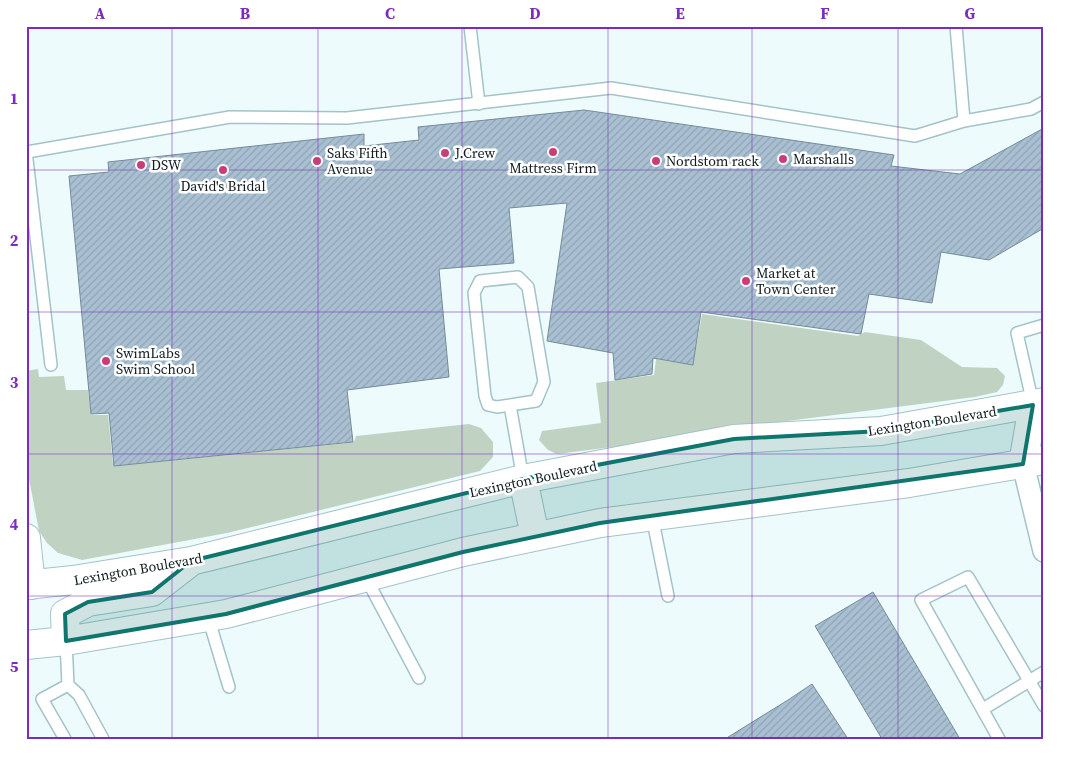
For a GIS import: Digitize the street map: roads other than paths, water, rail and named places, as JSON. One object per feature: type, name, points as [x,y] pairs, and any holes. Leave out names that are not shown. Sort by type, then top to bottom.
[{"type":"main road","points":[[26,645],[66,641],[208,618],[535,536],[652,515],[909,483],[1033,462],[1039,403]]},
{"type":"main road","name":"Lexington Boulevard","points":[[28,592],[191,561],[523,479],[734,439],[881,431],[1039,403]]},
{"type":"main road","points":[[523,479],[535,536]]},
{"type":"main road","points":[[26,538],[28,592]]},
{"type":"main road","points":[[66,641],[65,614],[88,602],[152,592],[191,561]]},
{"type":"street","points":[[1033,462],[1044,551]]},
{"type":"lane","points":[[470,26],[479,104]]},
{"type":"lane","points":[[956,26],[964,121]]},
{"type":"lane","points":[[51,365],[27,152],[230,117],[347,118],[611,88],[915,136],[964,121],[1031,109],[1044,102]]},
{"type":"lane","points":[[518,277],[528,287],[544,382],[536,401],[510,405],[497,407],[488,405],[485,396],[474,293],[480,281],[518,277]]},
{"type":"lane","points":[[1039,403],[1016,333],[1044,326]]},
{"type":"lane","points":[[510,405],[523,479]]},
{"type":"lane","points":[[652,515],[668,596]]},
{"type":"lane","points":[[999,739],[921,600],[968,577],[1044,706]]},
{"type":"lane","points":[[366,578],[419,678]]},
{"type":"lane","points":[[208,618],[229,687]]},
{"type":"lane","points":[[66,641],[68,685],[79,695],[103,739]]},
{"type":"lane","points":[[983,709],[1044,672]]},
{"type":"lane","points":[[65,739],[42,699],[68,685]]},
{"type":"place","name":"Mattress Firm","points":[[553,152]]},
{"type":"place","name":"J.Crew","points":[[445,153]]},
{"type":"place","name":"Marshalls","points":[[783,159]]},
{"type":"place","name":"Saks Fifth Avenue","points":[[317,161]]},
{"type":"place","name":"Nordstom rack","points":[[656,161]]},
{"type":"place","name":"DSW","points":[[141,165]]},
{"type":"place","name":"David's Bridal","points":[[223,170]]},
{"type":"place","name":"Market at Town Center","points":[[746,281]]},
{"type":"place","name":"SwimLabs Swim School","points":[[106,361]]}]
